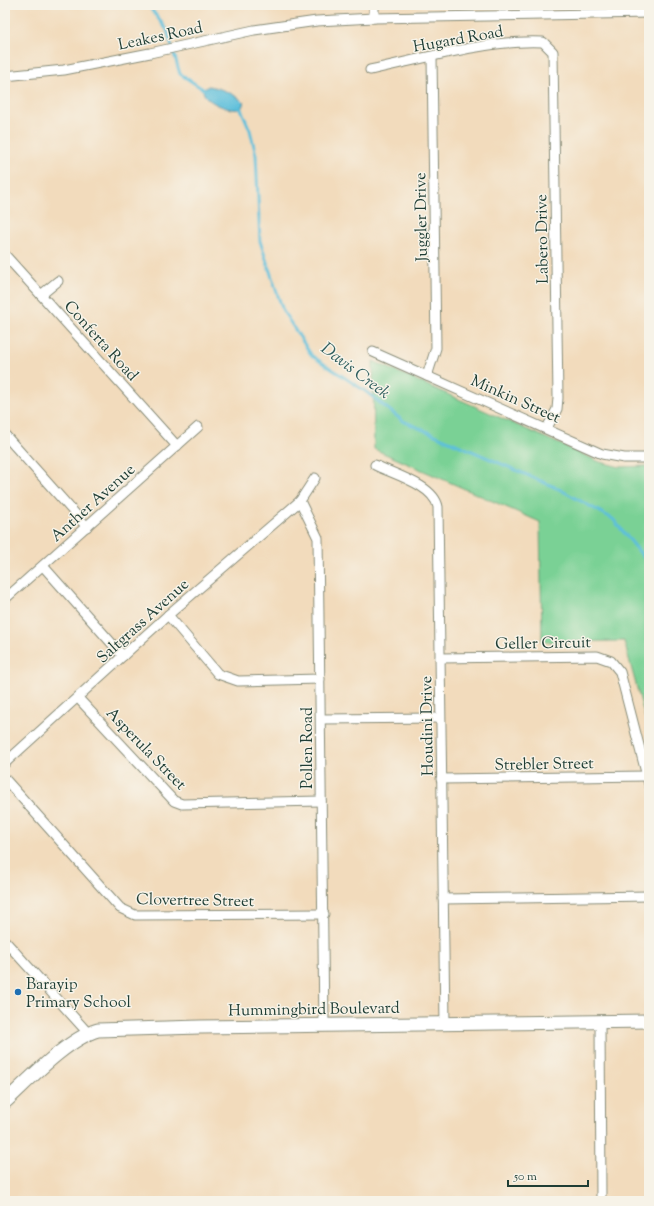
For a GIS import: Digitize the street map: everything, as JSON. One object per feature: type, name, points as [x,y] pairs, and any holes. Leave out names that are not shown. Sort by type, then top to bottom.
[{"type":"street","points":[[374,5],[374,18]]},
{"type":"street","name":"Leakes Road","points":[[5,76],[64,70],[254,30],[303,23],[374,18],[649,13]]},
{"type":"street","name":"Leakes Road","points":[[632,14],[649,19]]},
{"type":"street","name":"Hugard Road","points":[[370,70],[432,56],[509,44],[543,42],[550,48]]},
{"type":"street","name":"Labero Drive","points":[[547,428],[556,409],[558,398],[554,68],[553,54],[550,48]]},
{"type":"street","name":"Juggler Drive","points":[[427,376],[436,348],[432,56]]},
{"type":"street","name":"Conferta Road","points":[[5,256],[177,446]]},
{"type":"street","points":[[41,295],[58,281]]},
{"type":"street","name":"Minkin Street","points":[[373,352],[610,457],[649,458]]},
{"type":"street","name":"Anther Avenue","points":[[5,599],[198,427]]},
{"type":"street","points":[[5,435],[87,527]]},
{"type":"street","name":"Houdini Drive","points":[[375,465],[423,487],[437,501],[444,1024]]},
{"type":"street","points":[[300,501],[315,478]]},
{"type":"street","name":"Saltgrass Avenue","points":[[5,763],[168,615],[300,501]]},
{"type":"street","name":"Pollen Road","points":[[300,501],[318,538],[324,914],[324,1026]]},
{"type":"street","points":[[43,566],[123,656]]},
{"type":"street","points":[[168,615],[218,674],[227,678],[238,681],[320,679]]},
{"type":"street","name":"Geller Circuit","points":[[440,658],[605,657],[617,666],[620,672],[648,780]]},
{"type":"street","name":"Asperula Street","points":[[78,698],[174,801],[182,804],[321,801]]},
{"type":"street","points":[[321,719],[440,718]]},
{"type":"street","name":"Clovertree Street","points":[[5,779],[120,908],[128,913],[135,915],[324,914]]},
{"type":"street","name":"Strebler Street","points":[[441,779],[648,780]]},
{"type":"street","points":[[443,899],[649,896]]},
{"type":"street","points":[[5,941],[88,1033]]},
{"type":"street","name":"Hummingbird Boulevard","points":[[5,1102],[52,1059],[88,1033],[98,1030],[649,1021]]},
{"type":"street","points":[[600,1022],[601,1201]]},
{"type":"green space","points":[[373,361],[600,462],[620,467],[649,466],[649,732],[624,641],[542,642],[540,522],[374,449]]},
{"type":"water","points":[[208,86],[233,94],[244,103],[241,109],[231,109],[212,102],[204,94],[203,90]]},
{"type":"waterway","name":"Davis Creek","points":[[148,5],[167,30],[180,74],[206,91]]},
{"type":"waterway","name":"Davis Creek","points":[[237,107],[241,109],[250,130],[256,155],[260,241],[283,311],[312,356],[365,391],[403,421],[559,489],[613,519],[649,564]]},
{"type":"place","name":"Barayip Primary School","points":[[18,992]]}]
